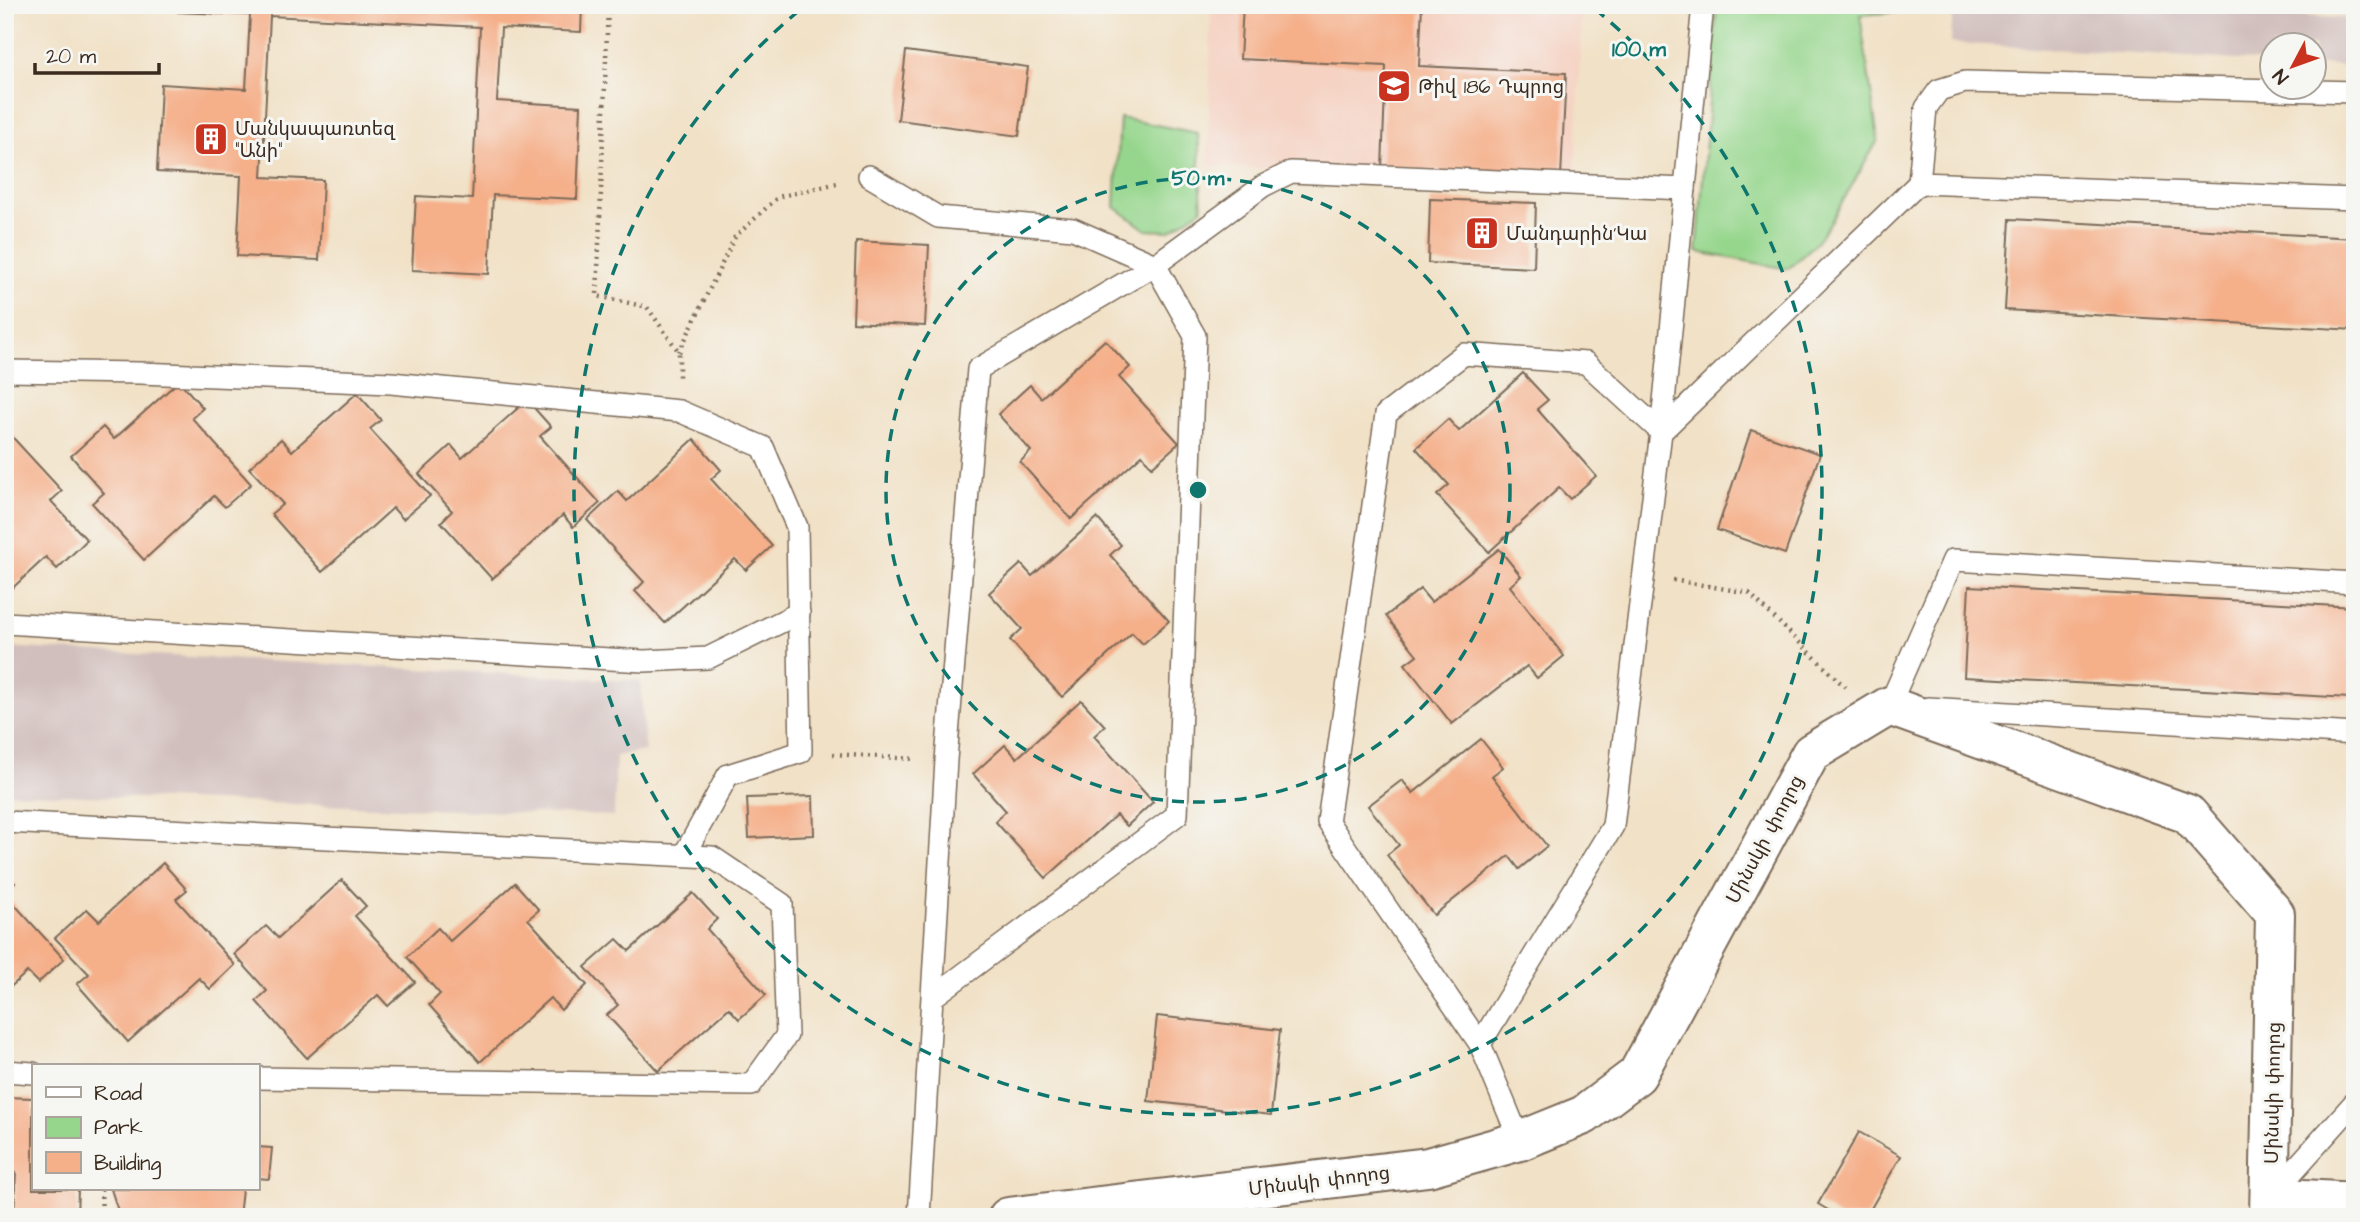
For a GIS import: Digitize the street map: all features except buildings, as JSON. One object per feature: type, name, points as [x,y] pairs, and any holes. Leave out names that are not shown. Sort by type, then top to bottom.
[{"type":"main road","name":"Մինսկի փողոց","points":[[1008,1217],[1428,1167],[1520,1141],[1584,1115],[1637,1075],[1811,753],[1881,710],[2188,814],[2275,914],[2270,1207]]},
{"type":"main road","points":[[2270,1207],[2355,1202]]},
{"type":"lane","points":[[1480,1044],[1613,826],[1661,432],[1703,5]]},
{"type":"lane","points":[[1661,432],[1919,183],[1926,108],[1939,90],[1965,82],[2355,92]]},
{"type":"lane","points":[[919,1217],[946,760],[978,369],[1155,265],[1264,186],[1291,172],[1685,189]]},
{"type":"lane","points":[[869,176],[938,217],[1073,229],[1155,265],[1195,336],[1177,815],[933,997]]},
{"type":"lane","points":[[1919,183],[2355,199]]},
{"type":"lane","points":[[1520,1141],[1480,1044],[1328,822],[1386,414],[1464,354],[1586,363],[1661,432]]},
{"type":"lane","points":[[5,371],[140,373],[391,383],[679,411],[763,447],[797,527],[801,752],[728,775],[684,855]]},
{"type":"lane","points":[[2355,583],[1953,560],[1881,710],[2355,734]]},
{"type":"lane","points":[[5,623],[644,661],[708,658],[799,613]]},
{"type":"lane","points":[[5,822],[712,857],[782,904],[787,1035],[751,1085],[259,1078]]},
{"type":"lane","points":[[5,1071],[32,1073]]},
{"type":"lane","points":[[2270,1207],[2355,1102]]},
{"type":"path","points":[[608,5],[597,296],[647,307],[679,352]]},
{"type":"path","points":[[679,411],[679,352],[735,237],[778,197],[869,176]]},
{"type":"path","points":[[1643,575],[1749,593],[1881,710]]},
{"type":"path","points":[[801,752],[946,760]]},
{"type":"path","points":[[101,1190],[103,1217]]},
{"type":"shaded area","name":"Թիվ 186 Դպրոց","points":[[1211,5],[1582,5],[1575,181],[1208,166]]},
{"type":"shaded area","points":[[1953,5],[2116,5],[2355,19],[2355,66],[2328,65],[2328,32],[2258,32],[2258,61],[1951,43]]},
{"type":"shaded area","points":[[5,647],[640,681],[645,751],[616,756],[614,816],[5,793]]},
{"type":"green space","points":[[1717,5],[1951,5],[1951,8],[1860,15],[1878,140],[1832,220],[1813,246],[1788,269],[1697,252]]},
{"type":"green space","points":[[1120,118],[1198,133],[1202,209],[1169,231],[1146,230],[1115,207]]},
{"type":"place","name":"Թիվ 186 Դպրոց","points":[[1394,86]]},
{"type":"place","name":"Մանկապառտեզ \"Անի\"","points":[[211,139]]},
{"type":"place","name":"Մանդարին'Կա","points":[[1482,233]]}]
